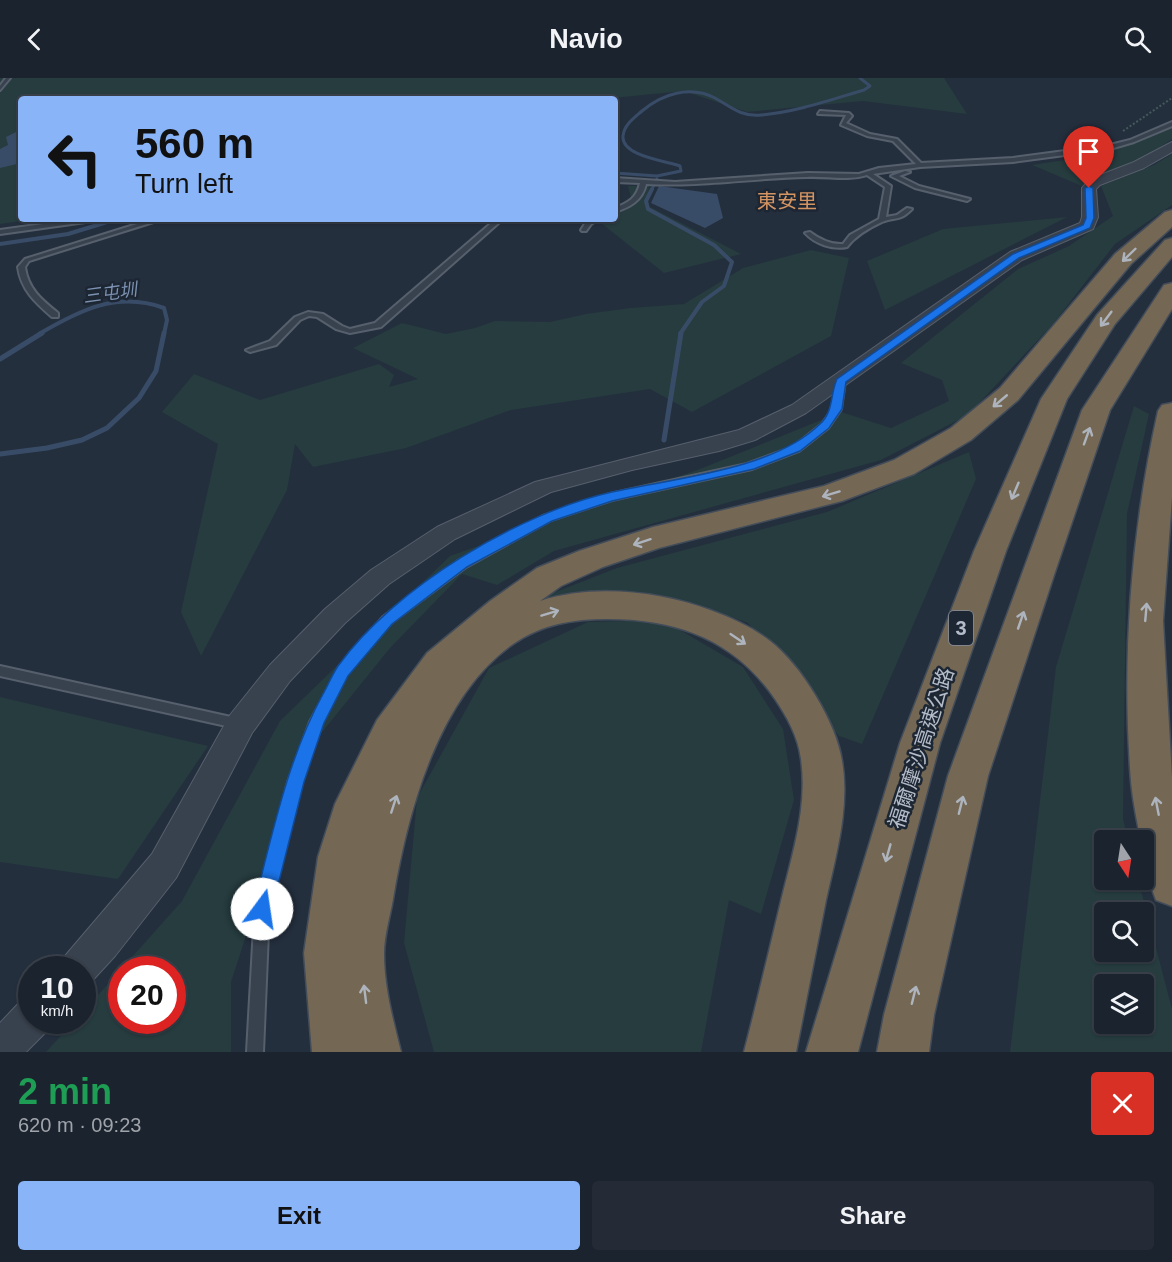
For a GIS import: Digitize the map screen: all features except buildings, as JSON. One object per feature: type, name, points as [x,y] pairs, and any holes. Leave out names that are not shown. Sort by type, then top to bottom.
[{"type":"highway","points":[[338,1052],[328,953],[340,857],[356,804],[391,732],[440,664],[502,610],[560,573],[591,559],[653,538],[831,494],[904,467],[961,434],[1009,394],[1123,260],[1172,216]]},
{"type":"highway","name":"福爾摩沙高速公路","points":[[832,1052],[920,743],[990,551],[1054,399],[1105,320],[1172,244]]},
{"type":"highway","points":[[903,1052],[909,1015],[968,776],[1038,572],[1096,410],[1172,290]]},
{"type":"highway","points":[[1172,411],[1159,473],[1145,621],[1150,770],[1172,884]]},
{"type":"highway","points":[[375,1052],[360,954],[375,867],[396,797],[422,732],[453,680],[478,651],[496,636],[527,620],[565,608],[644,606],[688,616],[729,633],[758,653],[788,687],[813,725],[822,761],[823,809],[770,1052]]},
{"type":"street","points":[[90,956],[164,866],[241,724],[280,673],[335,616],[380,577],[446,533],[543,487],[631,463],[719,444],[747,435],[799,409],[1016,256],[1087,226],[1090,218],[1089,188],[1095,182],[1139,165],[1172,146]]},
{"type":"street","points":[[0,1051],[18,1032]]},
{"type":"lane","points":[[0,89],[8,78]]},
{"type":"lane","points":[[820,113],[847,114],[849,116],[843,124],[869,135],[895,140],[920,165]]},
{"type":"lane","points":[[618,180],[709,183],[780,177],[869,174],[885,169],[920,165],[1013,160],[1110,147],[1132,141],[1172,124]]},
{"type":"lane","points":[[954,163],[897,173],[894,176],[917,187],[967,200]]},
{"type":"lane","points":[[869,174],[888,186],[882,220]]},
{"type":"lane","points":[[618,209],[632,203],[639,197],[643,182]]},
{"type":"lane","points":[[808,233],[815,239],[838,247],[845,246],[852,236],[882,220],[899,217],[909,209]]},
{"type":"lane","points":[[0,232],[65,222]]},
{"type":"lane","points":[[55,315],[35,299],[24,282],[21,267],[27,260],[150,222]]},
{"type":"lane","points":[[250,350],[273,343],[299,317],[309,314],[318,314],[349,331],[363,330],[378,324],[497,222]]},
{"type":"lane","points":[[584,230],[590,222]]},
{"type":"lane","points":[[255,1052],[262,909],[296,782],[316,722],[343,671],[387,620],[462,564],[547,518],[610,497],[749,467],[796,449],[825,426],[837,409],[841,381]]},
{"type":"lane","points":[[0,671],[241,724]]},
{"type":"path","points":[[1110,147],[1108,143],[1110,139],[1172,98]]},
{"type":"green space","points":[[0,78],[944,78],[967,114],[863,101],[747,112],[684,91],[618,97],[18,96],[18,222],[0,224]]},
{"type":"green space","points":[[1172,126],[1172,139],[1149,155],[1088,180],[1082,186],[1032,165],[1098,155]]},
{"type":"green space","points":[[1172,154],[1172,205],[1115,244],[1053,324],[968,415],[881,460],[554,551],[497,585],[462,574],[390,648],[306,752],[231,982],[231,1052],[46,1052],[62,1034],[96,1034],[96,997],[108,984],[108,1034],[186,1034],[186,956],[133,956],[182,901],[280,721],[450,556],[700,469],[841,412],[891,428],[949,401],[942,380],[901,363],[1018,269],[1069,246],[1113,216],[1101,186],[1154,165]]},
{"type":"green space","points":[[628,186],[649,186],[648,206],[741,254],[664,273],[600,222],[618,222],[618,205],[632,201]]},
{"type":"green space","points":[[1067,217],[885,310],[867,261],[943,229]]},
{"type":"green space","points":[[811,250],[849,258],[831,336],[692,412],[650,389],[511,410],[406,448],[313,467],[295,444],[287,490],[201,656],[181,612],[218,444],[162,412],[194,374],[260,400],[379,364],[394,375],[389,387],[418,379],[353,348],[402,323],[446,334],[495,321],[550,322],[586,314],[684,304],[743,268]]},
{"type":"green space","points":[[1134,406],[1149,414],[1127,514],[1123,819],[1126,830],[1094,830],[1094,890],[1141,890],[1144,902],[1094,902],[1094,962],[1154,962],[1154,940],[1172,1009],[1172,1052],[1010,1052],[1056,667]]},
{"type":"green space","points":[[969,452],[976,479],[862,744],[839,736],[748,623],[690,602],[558,600],[538,603],[535,600],[617,568],[827,512]]},
{"type":"green space","points":[[663,620],[743,667],[783,729],[794,800],[761,914],[729,900],[701,1052],[434,1052],[404,943],[417,798],[489,668],[588,622]]},
{"type":"green space","points":[[0,697],[208,746],[118,879],[0,862]]},
{"type":"water","points":[[18,128],[18,164],[0,168],[0,149],[8,145],[6,137],[16,132]]},
{"type":"water","points":[[659,186],[717,194],[723,218],[705,228],[651,203]]},
{"type":"waterway","name":"三屯圳","points":[[618,173],[657,176],[681,171],[680,166],[636,153],[624,143],[623,136],[627,125],[650,105],[667,96],[686,92],[706,94],[742,113],[761,115],[813,105],[864,90],[870,86],[860,78]]},
{"type":"waterway","points":[[657,179],[646,201],[648,209],[714,245],[732,262],[724,286],[702,302],[680,334]]},
{"type":"waterway","name":"三屯圳","points":[[0,244],[68,234],[107,222]]},
{"type":"waterway","name":"三屯圳","points":[[39,334],[69,317],[115,302],[147,303],[164,308],[167,320],[164,334]]},
{"type":"waterway","name":"三屯圳","points":[[0,359],[42,333]]},
{"type":"waterway","name":"三屯圳","points":[[0,454],[47,448],[82,440],[107,428],[139,398],[156,371],[164,333]]},
{"type":"waterway","points":[[664,440],[681,333]]},
{"type":"district","name":"東安里","points":[[787,201]]},
{"type":"route","points":[[262,909],[296,782],[316,722],[343,671],[387,620],[462,564],[547,518],[610,497],[749,467],[796,449],[825,426],[837,409],[841,381],[1016,256],[1087,226],[1090,218],[1089,188]]}]
